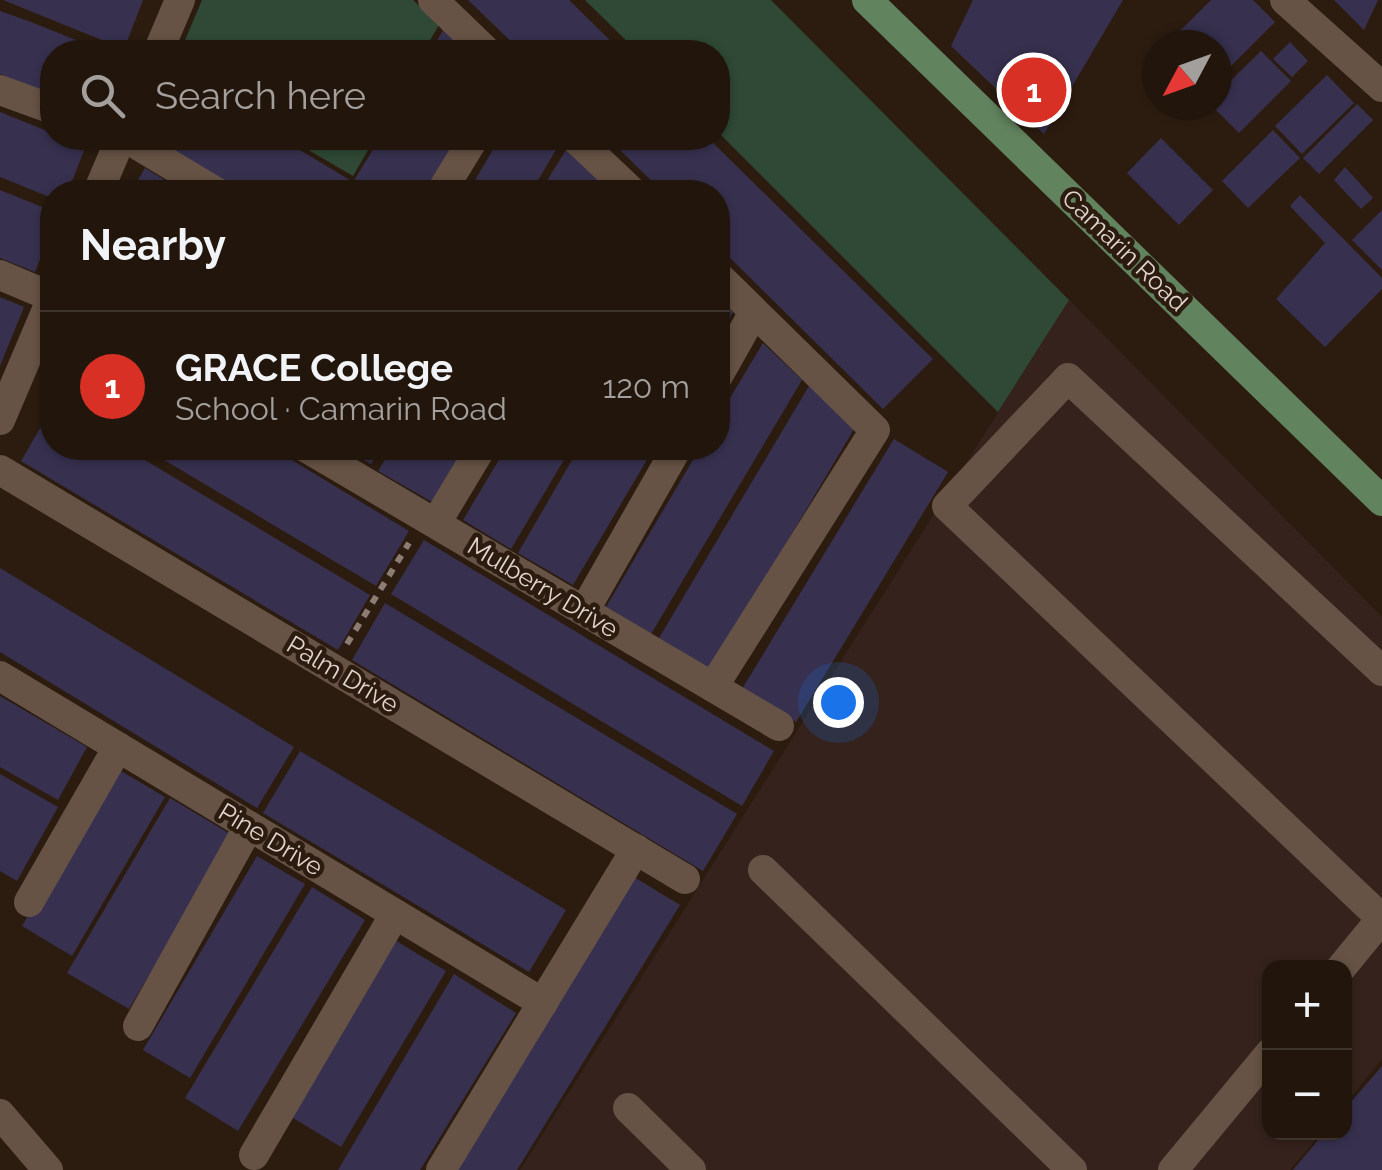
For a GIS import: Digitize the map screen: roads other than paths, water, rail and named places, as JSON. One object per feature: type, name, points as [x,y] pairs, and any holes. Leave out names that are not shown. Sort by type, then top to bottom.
[{"type":"main road","name":"Camarin Road","points":[[868,0],[1382,501]]},
{"type":"street","points":[[163,40],[180,0]]},
{"type":"street","points":[[433,0],[475,40]]},
{"type":"street","points":[[1286,0],[1382,87]]},
{"type":"street","points":[[0,90],[40,105]]},
{"type":"street","points":[[104,180],[118,150]]},
{"type":"street","points":[[144,150],[196,180]]},
{"type":"street","points":[[448,180],[467,150]]},
{"type":"street","points":[[588,150],[619,180]]},
{"type":"street","points":[[0,275],[40,293]]},
{"type":"street","points":[[713,687],[875,430],[730,288]]},
{"type":"street","points":[[730,355],[754,312]]},
{"type":"street","points":[[0,420],[40,326]]},
{"type":"street","points":[[1348,960],[1382,918],[947,506],[1068,378],[1382,671]]},
{"type":"street","name":"Mulberry Drive","points":[[328,460],[778,726]]},
{"type":"street","points":[[430,520],[472,460]]},
{"type":"street","points":[[584,612],[670,460]]},
{"type":"street","name":"Palm Drive","points":[[0,470],[685,879]]},
{"type":"street","name":"Pine Drive","points":[[0,676],[543,1003]]},
{"type":"street","points":[[29,902],[118,747]]},
{"type":"street","points":[[138,1026],[249,826]]},
{"type":"street","points":[[442,1170],[636,849]]},
{"type":"street","points":[[763,870],[1072,1170]]},
{"type":"street","points":[[254,1156],[395,914]]},
{"type":"street","points":[[1173,1170],[1262,1064]]},
{"type":"street","points":[[628,1108],[691,1170]]},
{"type":"street","points":[[0,1114],[48,1170]]},
{"type":"place","name":"GRACE College","points":[[1034,90]]}]
